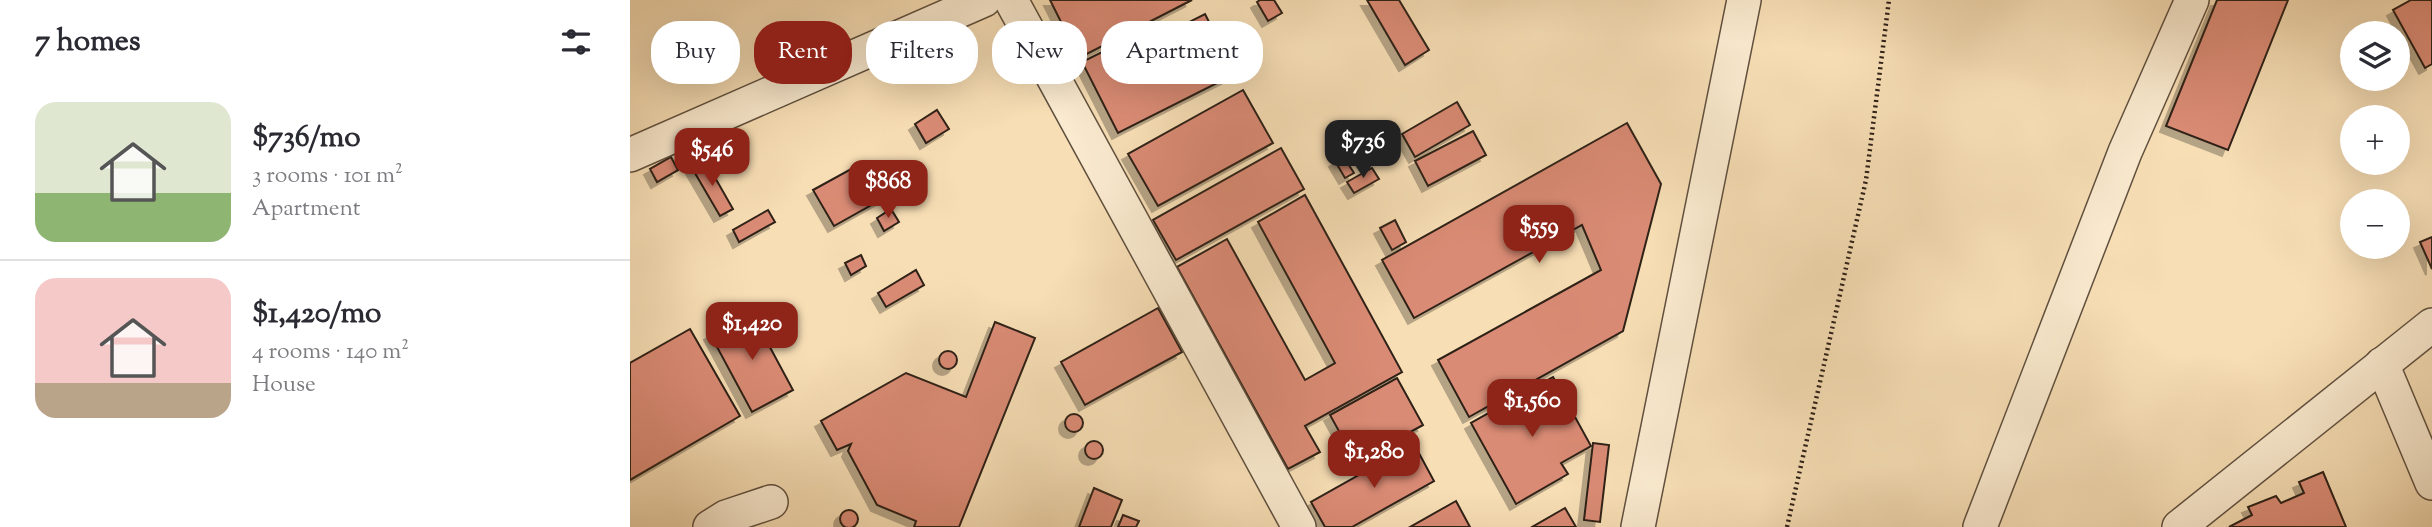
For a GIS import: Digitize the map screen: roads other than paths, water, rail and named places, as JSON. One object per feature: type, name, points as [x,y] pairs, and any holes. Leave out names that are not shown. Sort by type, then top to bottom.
[{"type":"street","points":[[630,155],[984,0]]},
{"type":"street","points":[[1011,0],[1299,527]]},
{"type":"street","points":[[1638,527],[1744,0]]},
{"type":"street","points":[[1980,527],[2125,152],[2192,0]]},
{"type":"street","points":[[2179,527],[2432,325]]},
{"type":"street","points":[[2382,364],[2432,483]]},
{"type":"street","points":[[710,527],[726,517],[771,502]]}]
